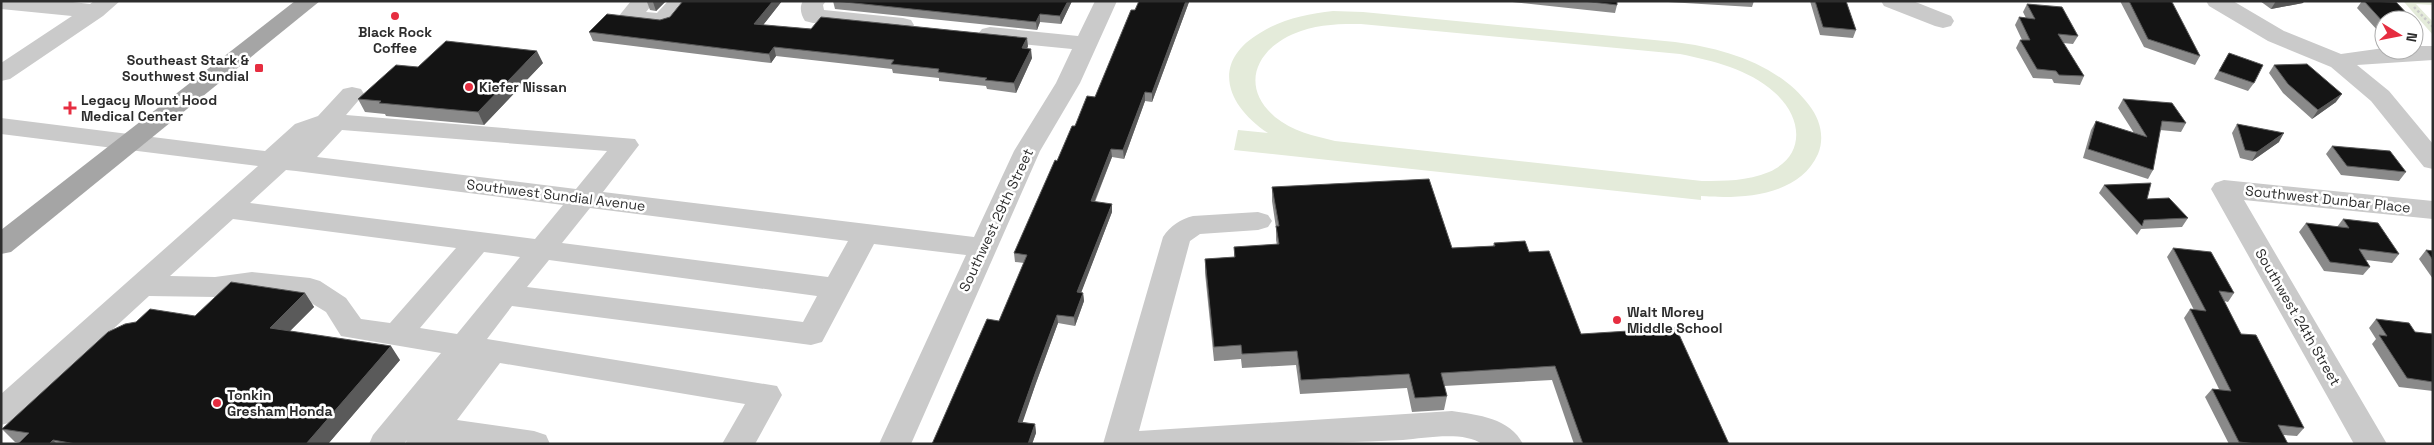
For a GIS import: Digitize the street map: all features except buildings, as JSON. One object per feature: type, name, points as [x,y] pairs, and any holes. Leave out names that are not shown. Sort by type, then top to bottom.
[{"type":"main road","points":[[1,245],[308,1]]},
{"type":"street","points":[[644,1],[629,17],[663,20],[680,1]]},
{"type":"street","name":"Southwest 29th Street","points":[[894,444],[1027,151],[1068,82],[1106,1]]},
{"type":"street","points":[[1892,1],[1944,21]]},
{"type":"street","points":[[2217,1],[2276,36],[2339,62],[2380,96],[2433,161]]},
{"type":"street","points":[[1,2],[102,6]]},
{"type":"street","points":[[1,74],[102,6]]},
{"type":"street","points":[[814,9],[920,27]]},
{"type":"street","points":[[2230,30],[2253,23]]},
{"type":"street","points":[[969,32],[1087,44]]},
{"type":"street","points":[[2339,62],[2361,56],[2433,54]]},
{"type":"street","points":[[327,121],[352,94]]},
{"type":"street","points":[[1,413],[227,208],[282,161],[330,129],[327,121]]},
{"type":"street","points":[[327,121],[357,125],[626,145],[505,295],[479,348],[426,436],[534,444]]},
{"type":"street","name":"Southwest Sundial Avenue","points":[[1,126],[983,248]]},
{"type":"street","name":"Southwest Dunbar Place","points":[[2224,189],[2433,210]]},
{"type":"street","name":"Southwest 24th Street","points":[[2224,189],[2371,444]]},
{"type":"street","points":[[227,208],[836,288]]},
{"type":"street","points":[[1118,444],[1177,237],[1193,225],[1258,221]]},
{"type":"street","points":[[505,295],[811,334],[865,234]]},
{"type":"street","points":[[397,335],[478,241]]},
{"type":"street","points":[[142,286],[215,287],[252,282],[310,288],[336,305],[352,328],[766,395],[738,444]]},
{"type":"street","points":[[384,444],[479,348]]},
{"type":"street","points":[[1134,444],[1452,424],[1485,429],[1507,444]]},
{"type":"path","points":[[2414,7],[2433,27]]},
{"type":"green space","points":[[2382,1],[2433,1],[2433,5],[2416,4],[2422,10],[2411,10],[2404,2]]},
{"type":"green space","points":[[1333,11],[1363,12],[1675,42],[1730,54],[1766,69],[1796,91],[1809,105],[1819,122],[1820,148],[1809,168],[1797,179],[1783,187],[1767,192],[1733,197],[1701,196],[1701,200],[1234,150],[1238,130],[1268,133],[1243,111],[1234,98],[1230,84],[1230,71],[1234,58],[1244,45],[1268,28],[1295,18]],"holes":[[[1338,24],[1361,24],[1680,54],[1730,67],[1753,77],[1774,92],[1790,112],[1795,123],[1795,146],[1790,156],[1781,165],[1769,172],[1744,179],[1702,181],[1335,141],[1311,135],[1275,117],[1263,104],[1257,92],[1255,79],[1258,67],[1264,56],[1286,37],[1308,29]]]},
{"type":"green space","points":[[2424,12],[2433,22],[2433,35],[2424,25]]},
{"type":"place","name":"Black Rock Coffee","points":[[395,16]]},
{"type":"place","name":"Southeast Stark & Southwest Sundial","points":[[259,68]]},
{"type":"place","name":"Kiefer Nissan","points":[[469,87]]},
{"type":"place","name":"Legacy Mount Hood Medical Center","points":[[70,108]]},
{"type":"place","name":"Walt Morey Middle School","points":[[1617,320]]},
{"type":"place","name":"Tonkin Gresham Honda","points":[[217,403]]}]
